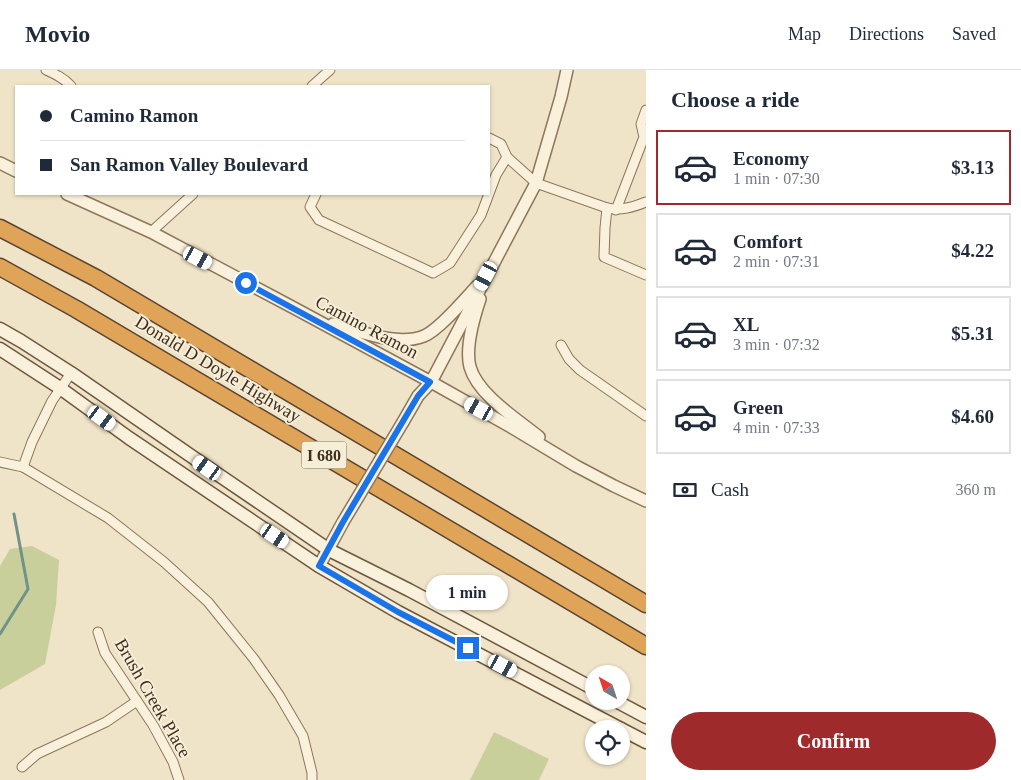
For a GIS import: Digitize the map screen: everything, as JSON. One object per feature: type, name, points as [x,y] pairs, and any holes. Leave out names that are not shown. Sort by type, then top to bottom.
[{"type":"highway","name":"Donald D Doyle Highway","points":[[0,228],[96,278],[646,604]]},
{"type":"highway","name":"Donald D Doyle Highway","points":[[0,267],[84,313],[646,646]]},
{"type":"main road","points":[[0,329],[71,373],[329,550],[585,684]]},
{"type":"main road","points":[[0,349],[60,388],[129,438],[319,566],[398,612],[604,720]]},
{"type":"main road","points":[[630,708],[646,717]]},
{"type":"main road","points":[[630,734],[646,742]]},
{"type":"street","points":[[46,70],[54,73],[70,85]]},
{"type":"street","points":[[313,85],[330,70]]},
{"type":"street","points":[[319,566],[418,396],[430,382],[536,183],[567,70]]},
{"type":"street","points":[[646,110],[641,124],[644,137],[605,228],[604,257],[646,274]]},
{"type":"street","points":[[490,138],[501,144],[507,157],[536,183],[612,209],[636,206],[646,202]]},
{"type":"street","points":[[490,192],[496,175],[507,157]]},
{"type":"street","points":[[0,163],[15,170]]},
{"type":"street","name":"Camino Ramon","points":[[69,195],[151,232],[315,319],[511,427],[576,466],[646,501]]},
{"type":"street","points":[[151,232],[192,195]]},
{"type":"street","points":[[316,195],[310,207],[319,220],[433,273],[450,263],[482,215],[489,195]]},
{"type":"street","points":[[315,319],[382,337],[412,340],[425,336],[438,326],[486,276]]},
{"type":"street","points":[[486,276],[469,345],[470,366],[478,383],[492,399],[576,466]]},
{"type":"street","points":[[561,345],[569,359],[580,370],[646,416]]},
{"type":"street","points":[[23,466],[32,442],[52,401],[71,373]]},
{"type":"street","points":[[0,462],[23,466],[108,518],[164,562],[208,602],[254,659],[279,695],[303,736],[312,780]]},
{"type":"street","name":"Brush Creek Place","points":[[98,632],[105,653],[153,725],[173,762],[179,780]]},
{"type":"street","points":[[22,767],[37,754],[106,722],[137,701]]},
{"type":"green space","points":[[32,546],[59,560],[56,605],[45,664],[0,690],[0,566],[10,549]]},
{"type":"green space","points":[[494,732],[549,759],[539,780],[470,780]]},
{"type":"waterway","points":[[0,634],[28,589],[14,514]]},
{"type":"route","points":[[246,283],[430,382],[418,396],[319,566],[398,612],[468,648]]}]
